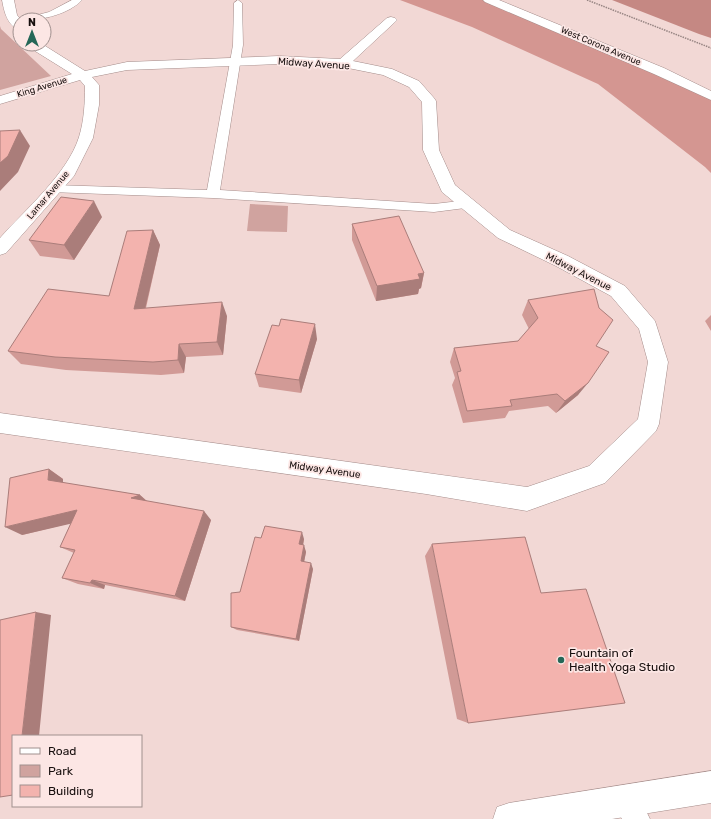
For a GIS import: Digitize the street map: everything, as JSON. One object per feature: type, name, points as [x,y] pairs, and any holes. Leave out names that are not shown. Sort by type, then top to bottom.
[{"type":"street","points":[[8,0],[12,17]]},
{"type":"street","name":"West Corona Avenue","points":[[489,0],[652,68],[711,96]]},
{"type":"street","points":[[343,63],[391,20]]},
{"type":"street","points":[[47,52],[83,75]]},
{"type":"street","name":"Midway Avenue","points":[[0,423],[426,483],[527,499],[597,475],[648,424],[658,362],[648,326],[618,291],[562,261],[504,234],[448,188],[431,150],[429,101],[414,84],[387,72],[343,63],[279,60],[127,66],[83,75]]},
{"type":"street","name":"King Avenue","points":[[0,100],[83,75]]},
{"type":"street","name":"Lamar Avenue","points":[[0,249],[68,173],[86,138],[92,105],[92,85],[83,75]]},
{"type":"street","points":[[509,819],[631,810],[711,787]]},
{"type":"lane","points":[[52,14],[64,3],[78,0]]},
{"type":"lane","points":[[213,194],[236,62],[238,3]]},
{"type":"lane","points":[[54,188],[213,194],[434,208],[468,204]]},
{"type":"path","points":[[587,0],[711,48]]},
{"type":"green space","points":[[0,26],[1,29],[12,39],[12,52],[25,52],[51,76],[0,90]]},
{"type":"green space","points":[[250,204],[288,206],[287,232],[247,231]]},
{"type":"shaded area","points":[[400,0],[489,0],[711,96],[711,173],[598,84],[472,27]]},
{"type":"shaded area","points":[[612,0],[711,0],[711,38],[699,34]]},
{"type":"building","points":[[20,130],[8,156],[0,163],[0,131]]},
{"type":"building","points":[[61,197],[94,201],[64,245],[29,240]]},
{"type":"building","points":[[399,216],[424,273],[418,274],[420,279],[377,286],[352,224]]},
{"type":"building","points":[[153,230],[134,309],[222,302],[217,342],[179,344],[178,360],[153,362],[55,357],[8,351],[48,289],[109,296],[127,231]]},
{"type":"building","points":[[594,289],[599,308],[613,320],[596,346],[609,352],[588,383],[565,401],[557,394],[510,400],[512,406],[467,411],[457,372],[461,371],[454,348],[518,341],[538,318],[528,300]]},
{"type":"building","points":[[281,319],[315,324],[299,380],[255,374],[272,325],[279,326]]},
{"type":"building","points":[[49,469],[48,480],[140,495],[131,498],[204,511],[175,596],[92,580],[90,583],[62,578],[75,550],[60,547],[77,510],[5,527],[10,478]]},
{"type":"building","points":[[265,526],[302,532],[299,544],[304,545],[301,561],[311,563],[296,639],[231,627],[231,593],[240,592],[255,537],[261,538]]},
{"type":"building","points":[[525,537],[541,593],[586,589],[625,703],[468,723],[432,544]]},
{"type":"building","points":[[36,612],[22,735],[12,735],[12,795],[0,797],[0,620]]},
{"type":"place","name":"Fountain of Health Yoga Studio","points":[[561,660]]}]
